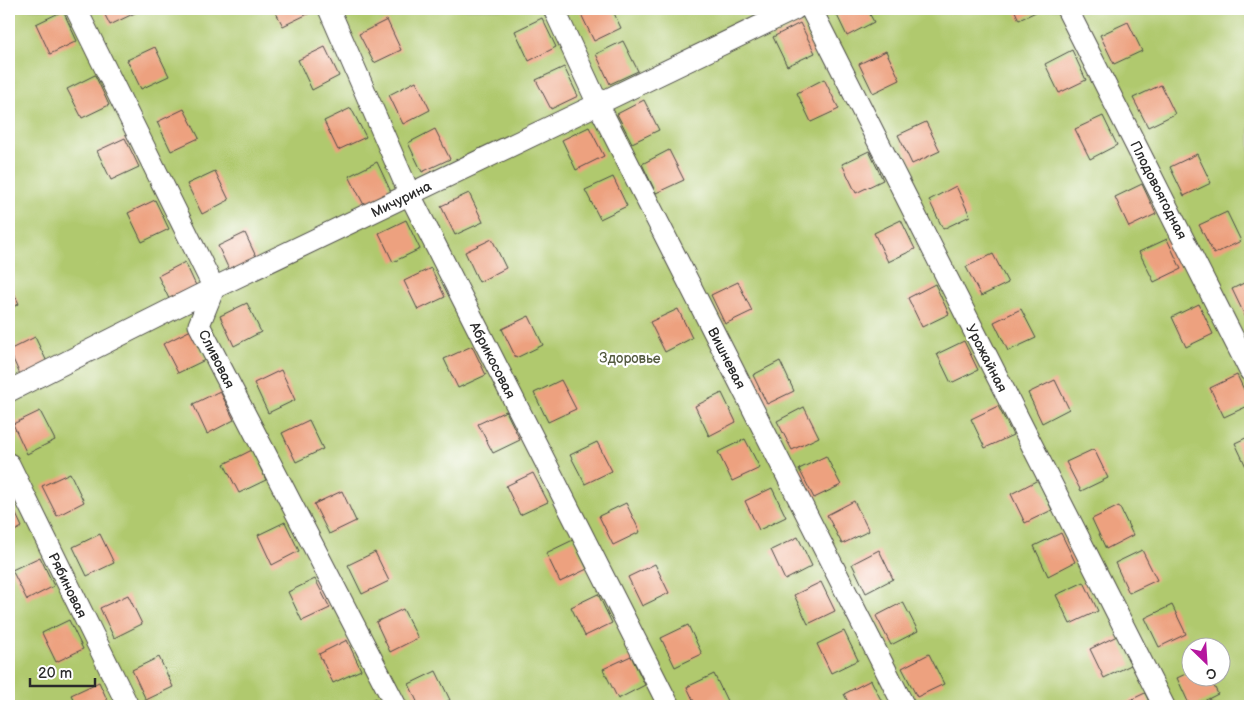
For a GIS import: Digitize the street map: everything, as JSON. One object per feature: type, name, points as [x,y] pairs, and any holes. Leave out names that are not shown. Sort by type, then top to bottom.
[{"type":"street","points":[[76,9],[214,288]]},
{"type":"street","name":"Абрикосовая","points":[[329,9],[410,195],[669,706]]},
{"type":"street","name":"Вишневая","points":[[554,9],[598,104],[904,706]]},
{"type":"street","name":"Мичурина","points":[[9,391],[214,288],[794,9]]},
{"type":"street","name":"Урожайная","points":[[811,9],[1164,706]]},
{"type":"street","name":"Плодовоягодная","points":[[1068,9],[1250,371]]},
{"type":"street","name":"Сливовая","points":[[214,288],[199,325],[396,706]]},
{"type":"street","name":"Рябиновая","points":[[9,464],[128,706]]},
{"type":"green space","name":"Здоровье","points":[[9,9],[1250,9],[1250,706],[9,706]]},
{"type":"building","points":[[102,9],[136,9],[137,12],[110,25]]},
{"type":"building","points":[[274,9],[308,9],[310,13],[283,26]]},
{"type":"building","points":[[586,9],[612,9],[621,28],[594,41],[580,12]]},
{"type":"building","points":[[834,9],[867,9],[874,22],[847,36]]},
{"type":"building","points":[[1014,9],[1042,9],[1019,20]]},
{"type":"building","points":[[63,11],[77,41],[50,54],[36,24]]},
{"type":"building","points":[[542,18],[556,47],[529,61],[515,31]]},
{"type":"building","points":[[387,20],[401,50],[374,63],[359,34]]},
{"type":"building","points":[[1128,22],[1142,51],[1114,64],[1100,35]]},
{"type":"building","points":[[800,23],[815,53],[787,66],[773,37]]},
{"type":"building","points":[[623,41],[638,71],[610,84],[596,54]]},
{"type":"building","points":[[155,47],[169,76],[141,89],[127,60]]},
{"type":"building","points":[[325,47],[339,76],[312,90],[298,60]]},
{"type":"building","points":[[1072,50],[1086,80],[1059,93],[1045,64]]},
{"type":"building","points":[[886,51],[900,80],[873,93],[859,64]]},
{"type":"building","points":[[564,67],[578,96],[551,109],[536,80]]},
{"type":"building","points":[[95,75],[109,105],[82,118],[67,89]]},
{"type":"building","points":[[824,79],[839,109],[811,122],[797,93]]},
{"type":"building","points":[[416,81],[430,110],[403,124],[389,95]]},
{"type":"building","points":[[1161,85],[1175,114],[1148,127],[1133,98]]},
{"type":"building","points":[[644,100],[659,130],[632,143],[617,114]]},
{"type":"building","points":[[351,108],[366,137],[338,150],[324,121]]},
{"type":"building","points":[[184,109],[199,138],[171,151],[157,122]]},
{"type":"building","points":[[1103,116],[1117,145],[1090,159],[1075,129]]},
{"type":"building","points":[[926,122],[940,151],[912,164],[898,135]]},
{"type":"building","points":[[589,127],[604,156],[576,170],[562,140]]},
{"type":"building","points":[[435,129],[450,159],[422,172],[408,143]]},
{"type":"building","points":[[125,138],[139,167],[111,180],[97,151]]},
{"type":"building","points":[[669,150],[684,180],[656,193],[642,164]]},
{"type":"building","points":[[869,151],[883,180],[856,193],[842,164]]},
{"type":"building","points":[[1197,154],[1211,183],[1184,196],[1170,167]]},
{"type":"building","points":[[377,162],[391,192],[364,205],[349,176]]},
{"type":"building","points":[[215,171],[229,200],[202,214],[187,184]]},
{"type":"building","points":[[613,177],[627,206],[600,219],[585,190]]},
{"type":"building","points":[[1142,184],[1156,214],[1129,227],[1115,197]]},
{"type":"building","points":[[956,186],[970,216],[943,229],[929,200]]},
{"type":"building","points":[[469,193],[483,222],[455,235],[441,206]]},
{"type":"building","points":[[155,200],[169,229],[142,242],[128,213]]},
{"type":"building","points":[[1227,212],[1241,241],[1214,254],[1199,225]]},
{"type":"building","points":[[406,220],[420,249],[393,262],[379,233]]},
{"type":"building","points":[[901,220],[915,249],[888,262],[874,233]]},
{"type":"building","points":[[245,233],[259,263],[232,276],[218,246]]},
{"type":"building","points":[[492,239],[506,268],[479,282],[465,252]]},
{"type":"building","points":[[1167,239],[1181,269],[1154,282],[1139,252]]},
{"type":"building","points":[[993,254],[1008,283],[981,296],[966,267]]},
{"type":"building","points":[[185,262],[199,292],[172,305],[158,276]]},
{"type":"building","points":[[431,268],[445,297],[418,310],[404,281]]},
{"type":"building","points":[[1250,280],[1250,316],[1246,318],[1232,289]]},
{"type":"building","points":[[9,282],[19,304],[9,309]]},
{"type":"building","points":[[738,282],[752,311],[725,324],[711,295]]},
{"type":"building","points":[[935,284],[949,314],[922,327],[908,298]]},
{"type":"building","points":[[247,303],[261,332],[234,346],[220,316]]},
{"type":"building","points":[[1199,304],[1213,334],[1186,347],[1172,317]]},
{"type":"building","points":[[678,309],[692,338],[665,352],[650,322]]},
{"type":"building","points":[[1021,309],[1036,338],[1008,351],[994,322]]},
{"type":"building","points":[[529,316],[543,345],[516,358],[502,329]]},
{"type":"building","points":[[191,330],[205,360],[178,373],[163,344]]},
{"type":"building","points":[[35,337],[49,366],[22,379],[9,350]]},
{"type":"building","points":[[964,341],[978,370],[951,383],[937,354]]},
{"type":"building","points":[[472,346],[486,375],[458,388],[444,359]]},
{"type":"building","points":[[780,361],[794,391],[767,404],[753,375]]},
{"type":"building","points":[[281,370],[295,400],[268,413],[254,383]]},
{"type":"building","points":[[1237,375],[1250,405],[1224,417],[1210,388]]},
{"type":"building","points":[[561,380],[576,409],[548,422],[534,393]]},
{"type":"building","points":[[1055,380],[1069,409],[1042,423],[1028,393]]},
{"type":"building","points":[[220,391],[234,420],[207,434],[193,404]]},
{"type":"building","points":[[722,393],[736,422],[709,436],[695,406]]},
{"type":"building","points":[[998,406],[1013,435],[985,448],[971,419]]},
{"type":"building","points":[[804,407],[819,437],[792,450],[777,421]]},
{"type":"building","points":[[40,411],[55,440],[27,454],[13,424]]},
{"type":"building","points":[[506,411],[520,440],[493,453],[478,424]]},
{"type":"building","points":[[309,420],[323,449],[296,462],[282,433]]},
{"type":"building","points":[[1250,436],[1250,475],[1235,443]]},
{"type":"building","points":[[745,439],[760,468],[732,481],[718,452]]},
{"type":"building","points":[[597,442],[612,471],[585,484],[570,455]]},
{"type":"building","points":[[1094,449],[1108,478],[1081,491],[1066,462]]},
{"type":"building","points":[[252,450],[266,480],[239,493],[224,464]]},
{"type":"building","points":[[826,456],[841,485],[814,498],[799,469]]},
{"type":"building","points":[[70,473],[84,502],[57,516],[42,486]]},
{"type":"building","points":[[533,473],[548,502],[520,515],[506,486]]},
{"type":"building","points":[[1038,480],[1052,510],[1025,523],[1011,494]]},
{"type":"building","points":[[772,488],[786,517],[759,530],[745,501]]},
{"type":"building","points":[[342,491],[356,521],[329,534],[314,504]]},
{"type":"building","points":[[9,499],[22,527],[9,534]]},
{"type":"building","points":[[854,501],[869,531],[842,544],[827,515]]},
{"type":"building","points":[[626,503],[640,532],[613,545],[599,516]]},
{"type":"building","points":[[1119,506],[1133,535],[1106,549],[1092,519]]},
{"type":"building","points":[[285,522],[299,551],[272,565],[258,535]]},
{"type":"building","points":[[1061,533],[1075,562],[1048,576],[1034,546]]},
{"type":"building","points":[[100,534],[114,563],[87,576],[73,547]]},
{"type":"building","points":[[798,537],[812,566],[785,580],[771,550]]},
{"type":"building","points":[[573,540],[587,569],[560,582],[546,553]]},
{"type":"building","points":[[879,550],[893,579],[866,593],[852,564]]},
{"type":"building","points":[[1142,550],[1157,580],[1129,593],[1115,563]]},
{"type":"building","points":[[375,552],[389,581],[362,594],[348,565]]},
{"type":"building","points":[[40,557],[54,586],[27,600],[12,570]]},
{"type":"building","points":[[655,564],[669,593],[642,606],[628,577]]},
{"type":"building","points":[[315,579],[330,608],[302,621],[288,592]]},
{"type":"building","points":[[821,582],[835,611],[808,624],[794,595]]},
{"type":"building","points":[[1084,582],[1098,611],[1070,624],[1056,595]]},
{"type":"building","points":[[598,594],[612,623],[585,636],[571,607]]},
{"type":"building","points":[[128,595],[142,624],[114,638],[100,608]]},
{"type":"building","points":[[903,602],[918,631],[891,645],[876,616]]},
{"type":"building","points":[[1172,605],[1186,634],[1159,647],[1145,618]]},
{"type":"building","points":[[403,609],[418,638],[390,652],[376,622]]},
{"type":"building","points":[[69,620],[83,649],[56,662],[42,633]]},
{"type":"building","points":[[688,625],[702,654],[675,667],[661,638]]},
{"type":"building","points":[[844,631],[858,660],[831,673],[817,644]]},
{"type":"building","points":[[1117,636],[1131,665],[1104,678],[1090,649]]},
{"type":"building","points":[[347,640],[361,670],[333,683],[319,654]]},
{"type":"building","points":[[929,654],[944,684],[917,697],[902,668]]},
{"type":"building","points":[[631,656],[645,685],[618,699],[603,669]]},
{"type":"building","points":[[159,657],[173,687],[146,700],[132,670]]},
{"type":"building","points":[[436,671],[450,700],[437,706],[419,706],[409,684]]},
{"type":"building","points":[[714,674],[728,703],[723,706],[696,706],[687,687]]},
{"type":"building","points":[[1182,676],[1182,688],[1215,688],[1218,694],[1194,706],[1190,706],[1177,678]]},
{"type":"building","points":[[871,680],[884,706],[850,706],[844,694]]},
{"type":"building","points":[[99,682],[110,706],[77,706],[71,695]]},
{"type":"building","points":[[1145,693],[1151,706],[1118,706]]},
{"type":"building","points":[[376,698],[380,706],[358,706]]}]
